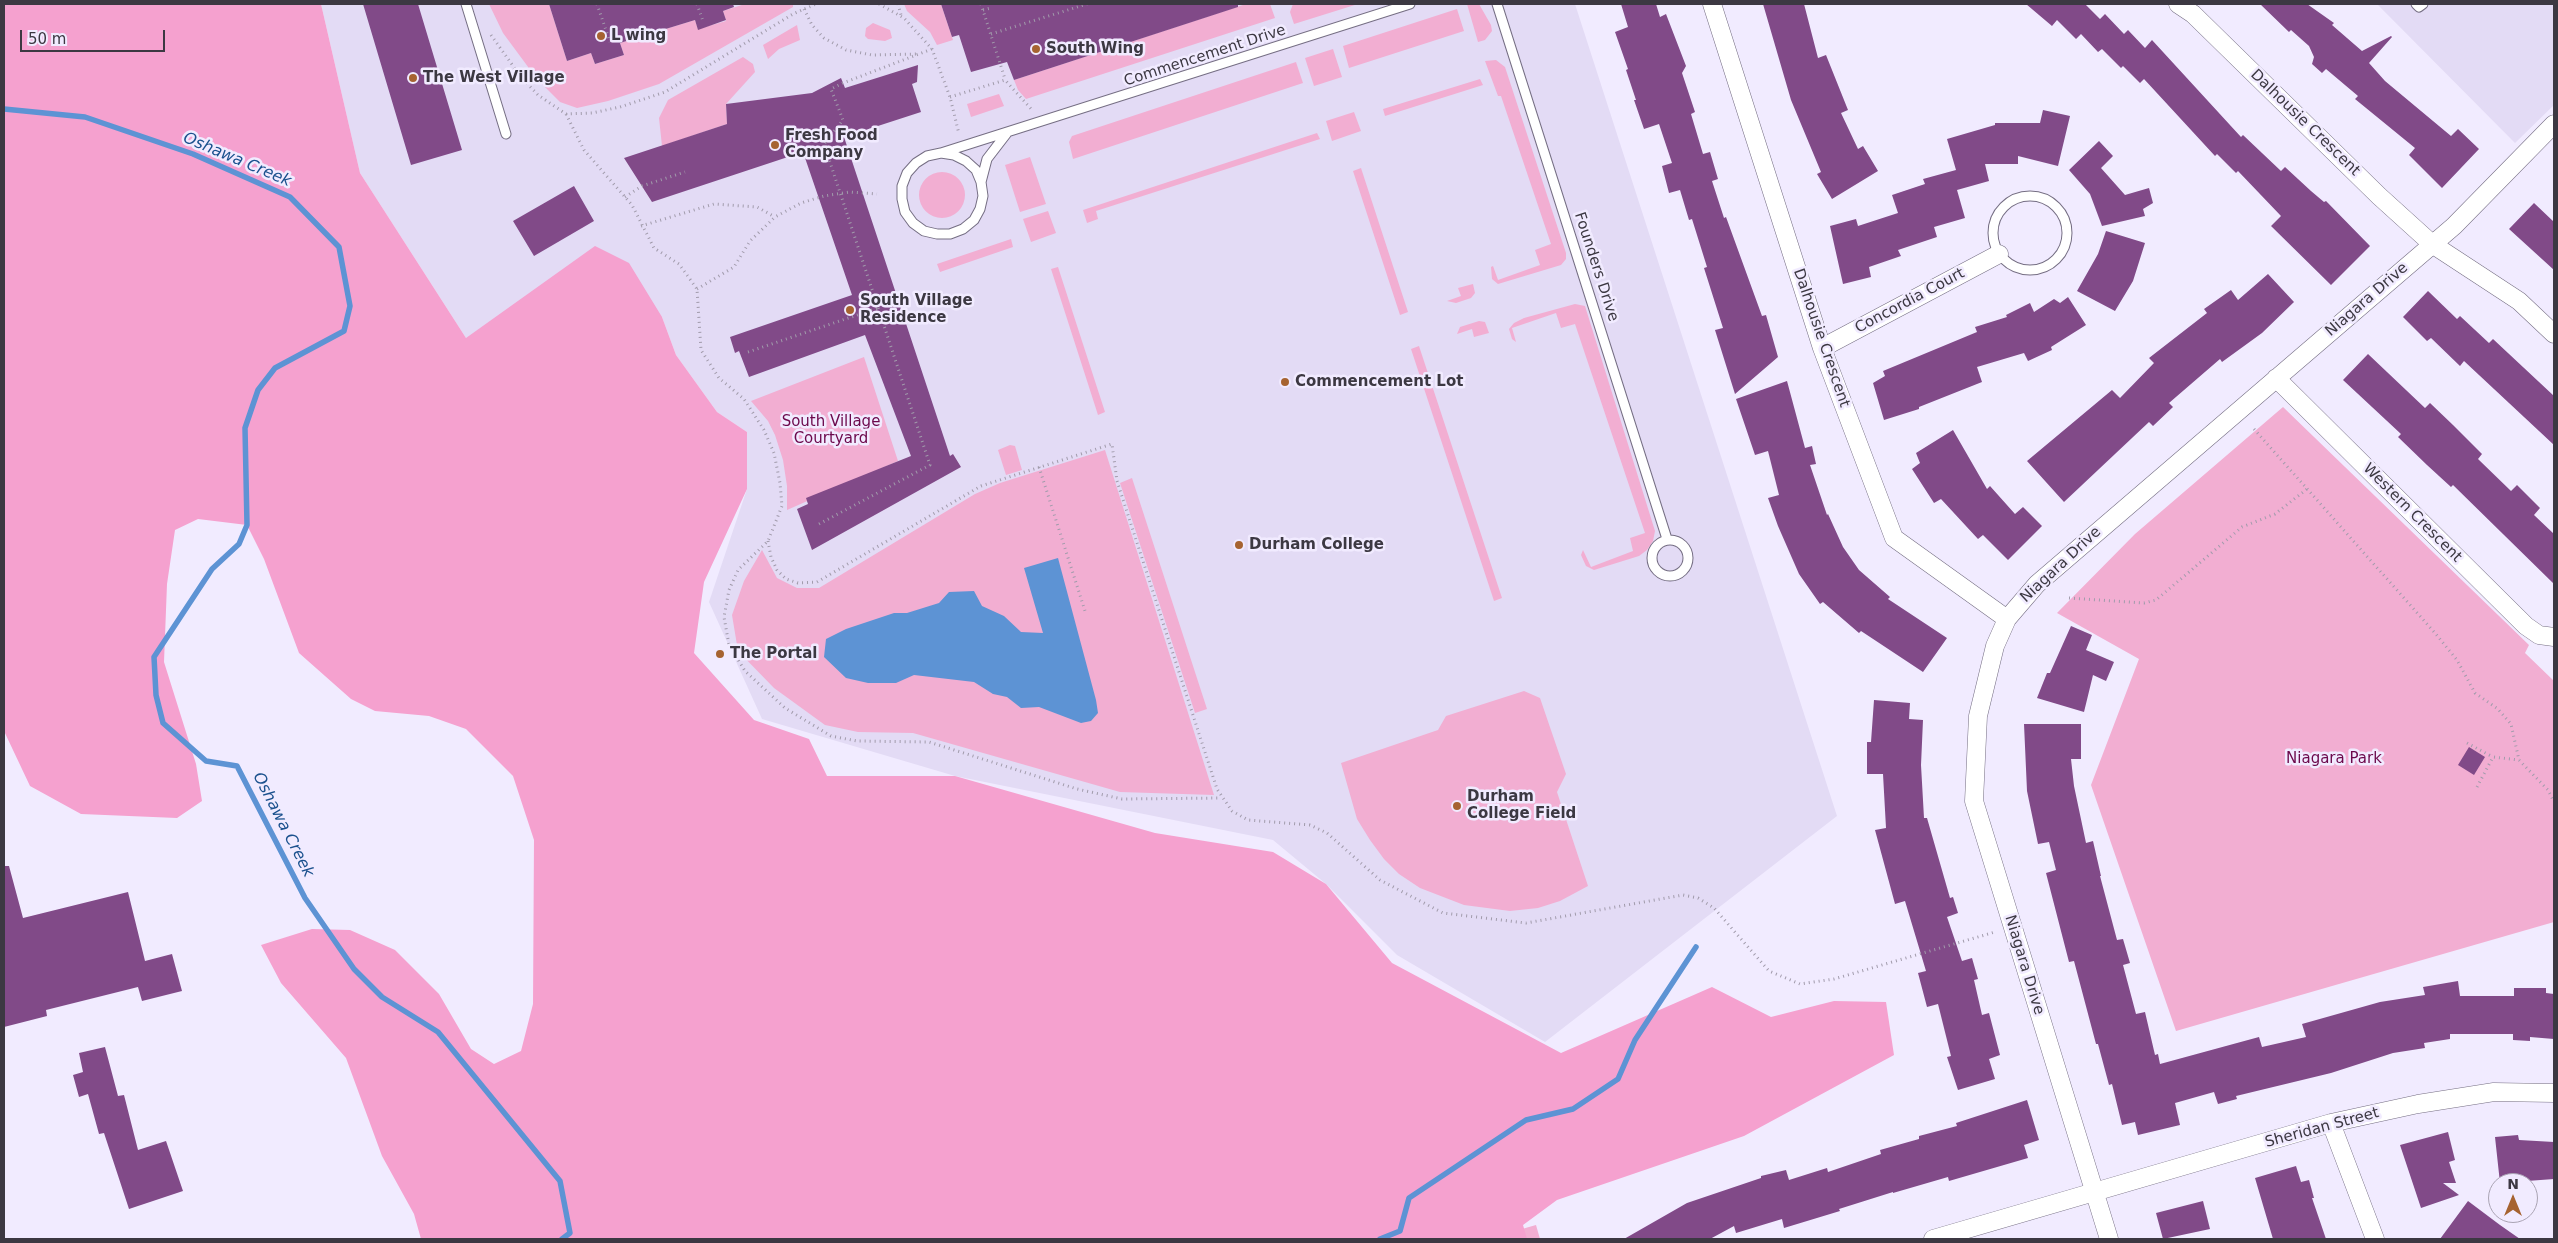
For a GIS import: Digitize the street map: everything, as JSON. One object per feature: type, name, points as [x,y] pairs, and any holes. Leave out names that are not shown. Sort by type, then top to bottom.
[{"type":"street","name":"Dalhousie Crescent","points":[[1712,4],[1822,348],[1894,538],[2007,619]]},
{"type":"street","name":"Dalhousie Crescent","points":[[2178,4],[2193,14],[2379,196],[2432,244]]},
{"type":"street","name":"Niagara Drive","points":[[2109,1239],[1974,802],[1978,716],[1995,646],[2007,619],[2037,584],[2454,226],[2554,124]]},
{"type":"street","points":[[2432,244],[2520,301],[2554,334]]},
{"type":"street","name":"Concordia Court","points":[[1822,348],[1999,254]]},
{"type":"street","name":"Western Crescent","points":[[2276,378],[2526,626],[2539,635],[2554,637]]},
{"type":"street","name":"Sheridan Street","points":[[1933,1239],[2331,1123],[2418,1104],[2494,1092],[2554,1093]]},
{"type":"street","points":[[2331,1123],[2375,1239]]},
{"type":"lane","points":[[466,4],[506,134]]},
{"type":"lane","name":"Commencement Drive","points":[[1008,132],[987,158],[982,182],[983,196],[980,209],[974,220],[963,229],[950,234],[924,231],[913,223],[905,212],[902,186],[907,173],[916,163],[927,156],[941,153],[1008,132],[1043,122],[1410,4]]},
{"type":"lane","name":"Founders Drive","points":[[1497,4],[1667,539]]},
{"type":"lane","points":[[2416,4],[2420,7],[2423,4]]},
{"type":"lane","points":[[941,153],[954,155],[966,161],[976,170],[982,182]]},
{"type":"lane","points":[[2020,196],[2038,196],[2054,204],[2062,214],[2067,238],[2055,260],[2044,267],[2032,270],[2019,268],[2008,263],[1999,254],[1993,237],[1994,220],[2009,201],[2020,196]]},
{"type":"lane","points":[[1667,539],[1682,545],[1688,559],[1686,567],[1680,574],[1671,577],[1664,576],[1656,571],[1652,562],[1654,548],[1667,539]]},
{"type":"path","points":[[596,4],[610,42]]},
{"type":"path","points":[[697,4],[703,21]]},
{"type":"path","points":[[566,114],[592,113],[620,107],[665,92],[804,9],[816,4]]},
{"type":"path","points":[[879,4],[902,16],[932,49],[950,97],[962,146]]},
{"type":"path","points":[[898,4],[902,16]]},
{"type":"path","points":[[981,4],[1005,80],[1043,122]]},
{"type":"path","points":[[991,34],[1087,4]]},
{"type":"path","points":[[983,10],[991,8]]},
{"type":"path","points":[[804,9],[812,25],[824,38],[846,50],[872,55],[921,53]]},
{"type":"path","points":[[490,33],[521,77],[538,95],[566,114],[584,150],[632,205],[641,226],[654,248],[679,264],[697,289],[701,350],[719,378],[744,399],[764,430],[774,453],[782,506],[768,541],[738,570],[729,590],[724,617],[729,645],[745,671],[785,708],[831,736],[857,741],[930,742],[1078,789],[1122,799],[1221,798]]},
{"type":"path","points":[[819,524],[930,464],[824,144],[843,120],[831,90],[843,83],[932,49]]},
{"type":"path","points":[[950,97],[1005,80]]},
{"type":"path","points":[[625,197],[642,186],[685,172]]},
{"type":"path","points":[[697,289],[734,267],[750,241],[775,217],[801,203],[824,196],[840,194],[877,194]]},
{"type":"path","points":[[641,226],[714,204],[757,206],[775,217]]},
{"type":"path","points":[[748,352],[878,308]]},
{"type":"path","points":[[2254,429],[2457,660],[2475,693],[2498,709],[2511,724],[2520,760],[2548,790],[2554,802]]},
{"type":"path","points":[[768,541],[771,557],[777,570],[786,579],[798,582],[817,582],[982,486],[1112,444],[1117,481],[1221,798],[1232,811],[1248,820],[1310,825],[1326,833],[1380,880],[1443,913],[1526,923],[1682,895],[1698,898],[1714,908],[1769,971],[1800,984],[1834,979],[2013,928]]},
{"type":"path","points":[[1038,467],[1086,614]]},
{"type":"path","points":[[2069,598],[2144,602],[2156,600],[2242,527],[2275,514],[2307,489]]},
{"type":"path","points":[[2467,743],[2493,757],[2520,760]]},
{"type":"path","points":[[2477,787],[2493,757]]},
{"type":"shaded area","points":[[4,4],[321,4],[360,173],[466,338],[595,246],[629,263],[662,317],[676,355],[717,412],[747,432],[747,489],[704,582],[694,653],[754,720],[809,739],[827,776],[955,776],[1155,833],[1273,852],[1326,884],[1392,963],[1561,1053],[1712,987],[1771,1017],[1834,1001],[1886,1002],[1894,1055],[1744,1136],[1557,1200],[1523,1225],[1527,1239],[421,1239],[414,1214],[382,1156],[346,1058],[281,983],[261,945],[312,929],[350,930],[395,950],[439,994],[471,1049],[494,1064],[521,1051],[533,1004],[534,840],[513,776],[466,729],[429,716],[375,711],[351,699],[299,653],[264,559],[247,525],[198,519],[175,530],[167,584],[164,662],[196,764],[202,801],[177,818],[81,814],[30,786],[4,731]]},
{"type":"shaded area","name":"Durham College","points":[[321,4],[1575,4],[1837,816],[1545,1042],[1397,955],[1326,884],[1273,840],[955,776],[762,719],[709,602],[747,489],[747,432],[717,412],[676,355],[662,317],[466,338],[360,173]]},
{"type":"shaded area","points":[[2377,4],[2554,4],[2554,105],[2515,143]]},
{"type":"green space","points":[[489,4],[549,4],[567,61],[591,53],[595,64],[624,55],[620,43],[695,20],[698,29],[726,21],[723,11],[745,4],[793,4],[793,7],[659,84],[608,101],[577,108],[560,102],[537,79],[503,33]]},
{"type":"green space","points":[[904,4],[941,4],[953,40],[937,45],[930,32],[907,11]]},
{"type":"green space","points":[[1246,4],[1270,4],[1275,18],[1026,99],[1018,90],[1014,80]]},
{"type":"green space","points":[[1293,4],[1358,4],[1294,24],[1290,12]]},
{"type":"green space","points":[[1467,4],[1479,4],[1491,25],[1492,31],[1485,40],[1478,42]]},
{"type":"green space","points":[[1457,9],[1464,31],[1349,68],[1343,46]]},
{"type":"green space","points":[[873,23],[890,30],[892,38],[885,41],[868,39],[865,36],[866,28]]},
{"type":"green space","points":[[797,25],[800,40],[779,49],[768,59],[763,45]]},
{"type":"green space","points":[[1333,49],[1342,77],[1314,86],[1305,58]]},
{"type":"green space","points":[[743,57],[753,64],[755,72],[726,104],[727,124],[662,146],[659,118],[668,100]]},
{"type":"green space","points":[[1496,60],[1505,67],[1566,253],[1566,259],[1561,265],[1498,284],[1492,279],[1491,267],[1493,266],[1498,280],[1540,265],[1535,250],[1551,244],[1501,96],[1498,96],[1485,61]]},
{"type":"green space","points":[[1296,62],[1303,83],[1073,159],[1069,142],[1072,136]]},
{"type":"green space","points":[[1480,79],[1483,85],[1385,116],[1383,109]]},
{"type":"green space","points":[[999,94],[1004,106],[971,117],[967,104]]},
{"type":"green space","points":[[1354,112],[1361,131],[1332,141],[1326,121]]},
{"type":"green space","points":[[1317,133],[1320,139],[1096,211],[1098,219],[1087,223],[1083,210]]},
{"type":"green space","points":[[1030,157],[1046,204],[1020,212],[1005,165]]},
{"type":"green space","points":[[1361,168],[1408,312],[1400,315],[1353,171]]},
{"type":"green space","points":[[938,172],[946,172],[955,176],[961,182],[965,195],[961,208],[955,214],[946,218],[938,218],[929,214],[923,208],[919,199],[919,191],[923,182],[929,176]]},
{"type":"green space","points":[[1048,211],[1056,233],[1031,242],[1023,219]]},
{"type":"green space","points":[[1011,239],[1013,247],[940,272],[937,264]]},
{"type":"green space","points":[[1058,267],[1105,412],[1098,415],[1051,269]]},
{"type":"green space","points":[[1473,284],[1475,293],[1471,298],[1456,303],[1447,301],[1461,296],[1458,288]]},
{"type":"green space","points":[[1575,304],[1585,306],[1655,531],[1653,541],[1647,550],[1639,556],[1594,570],[1586,566],[1581,555],[1583,550],[1591,567],[1633,551],[1630,538],[1645,533],[1575,324],[1561,328],[1556,313],[1512,328],[1516,342],[1512,339],[1509,329],[1514,323],[1524,318]]},
{"type":"green space","points":[[1479,321],[1485,322],[1489,333],[1474,337],[1472,329],[1457,334],[1460,327]]},
{"type":"green space","points":[[1419,346],[1502,598],[1494,601],[1411,349]]},
{"type":"green space","name":"South Village Courtyard","points":[[864,357],[898,461],[787,510],[787,486],[783,460],[775,435],[768,421],[751,401]]},
{"type":"green space","name":"Niagara Park","points":[[2283,407],[2529,645],[2525,653],[2554,681],[2554,922],[2176,1031],[2091,785],[2139,659],[2057,613],[2135,534]]},
{"type":"green space","points":[[1010,445],[1015,446],[1022,470],[1006,475],[998,450]]},
{"type":"green space","points":[[1105,450],[1214,795],[1120,792],[913,733],[858,732],[825,725],[774,688],[738,651],[732,615],[744,581],[762,550],[777,578],[797,588],[819,588],[975,494],[1000,483]]},
{"type":"green space","points":[[1132,478],[1207,709],[1195,713],[1120,483]]},
{"type":"green space","name":"Durham College Field","points":[[1524,691],[1540,698],[1566,774],[1557,792],[1588,886],[1560,901],[1538,908],[1510,911],[1464,905],[1420,888],[1399,874],[1384,859],[1370,840],[1357,819],[1341,763],[1438,730],[1446,716]]},
{"type":"green space","points":[[1536,1225],[1540,1239],[1487,1239]]},
{"type":"water","points":[[1058,558],[1096,700],[1098,713],[1091,721],[1081,723],[1039,707],[1021,708],[1007,697],[993,694],[974,682],[914,675],[896,683],[868,683],[846,678],[824,657],[826,639],[846,629],[894,613],[907,613],[939,603],[949,592],[974,591],[982,606],[1004,616],[1021,632],[1043,633],[1024,568]]},
{"type":"building","name":"The West Village","points":[[363,4],[418,4],[462,150],[411,165]]},
{"type":"building","name":"L wing","points":[[549,4],[733,4],[734,7],[723,11],[726,20],[698,30],[695,20],[620,43],[624,55],[595,64],[591,53],[567,61]]},
{"type":"building","name":"South Wing","points":[[941,4],[1238,4],[1238,7],[1014,80],[1007,62],[971,72],[959,35],[952,37]]},
{"type":"building","points":[[1621,4],[1656,4],[1660,17],[1666,14],[1686,66],[1682,73],[1695,112],[1691,114],[1703,154],[1710,152],[1718,179],[1712,181],[1724,218],[1726,217],[1762,316],[1766,315],[1778,357],[1735,394],[1715,330],[1723,328],[1704,268],[1707,267],[1692,219],[1689,220],[1680,190],[1669,193],[1662,166],[1672,163],[1659,124],[1644,129],[1634,100],[1636,100],[1626,70],[1628,69],[1615,32],[1628,27]]},
{"type":"building","points":[[1763,4],[1804,4],[1818,58],[1826,55],[1848,110],[1841,113],[1858,149],[1863,146],[1878,171],[1832,199],[1817,174],[1821,172],[1791,100]]},
{"type":"building","points":[[2026,4],[2085,4],[2100,19],[2105,14],[2124,34],[2128,30],[2145,48],[2152,40],[2241,137],[2243,135],[2281,171],[2285,167],[2324,202],[2326,201],[2370,246],[2331,285],[2271,226],[2281,216],[2238,171],[2236,173],[2217,154],[2215,156],[2144,79],[2140,83],[2102,49],[2098,52],[2081,34],[2076,39],[2057,20],[2052,26]]},
{"type":"building","points":[[2260,4],[2307,4],[2334,23],[2332,25],[2362,51],[2391,36],[2369,63],[2385,81],[2451,136],[2458,129],[2479,149],[2442,188],[2409,155],[2415,148],[2355,99],[2358,96],[2326,69],[2322,73],[2312,64],[2314,57],[2309,46],[2291,30],[2289,32]]},
{"type":"building","name":"South Village Residence","points":[[918,65],[917,82],[912,84],[921,112],[844,137],[950,456],[953,454],[961,467],[812,550],[797,509],[808,504],[806,498],[911,456],[865,335],[749,377],[739,351],[735,353],[730,337],[852,295],[803,152],[652,202],[624,158],[727,124],[726,104],[812,93],[841,78],[845,88]]},
{"type":"building","points":[[2043,110],[2070,116],[2058,166],[2018,156],[2018,164],[1985,164],[1989,181],[1957,190],[1965,218],[1934,227],[1937,237],[1898,250],[1901,256],[1869,267],[1871,277],[1843,284],[1830,226],[1856,219],[1858,226],[1898,213],[1892,195],[1925,184],[1923,179],[1956,170],[1947,139],[1995,125],[1995,123],[2040,123]]},
{"type":"building","points":[[2099,141],[2113,156],[2101,168],[2125,195],[2149,188],[2153,203],[2143,209],[2145,216],[2102,226],[2090,194],[2069,170]]},
{"type":"building","points":[[574,186],[594,221],[534,256],[513,221]]},
{"type":"building","points":[[2534,203],[2554,222],[2554,270],[2509,229]]},
{"type":"building","points":[[2106,231],[2145,243],[2133,281],[2115,311],[2077,291],[2098,254]]},
{"type":"building","points":[[2268,274],[2294,302],[2262,333],[2222,362],[2220,359],[2169,403],[2173,407],[2153,426],[2149,422],[2064,502],[2027,461],[2112,390],[2120,398],[2154,363],[2149,358],[2207,313],[2204,309],[2231,290],[2238,300]]},
{"type":"building","points":[[2428,291],[2457,319],[2460,316],[2489,343],[2493,339],[2554,396],[2554,445],[2464,361],[2460,366],[2431,338],[2427,341],[2403,317]]},
{"type":"building","points":[[2068,297],[2086,325],[2051,347],[2052,350],[2028,361],[2024,353],[1977,367],[1982,382],[1919,407],[1919,409],[1884,420],[1873,383],[1885,376],[1883,371],[1977,332],[1975,327],[2007,317],[2006,315],[2030,303],[2034,312],[2054,299],[2060,303]]},
{"type":"building","points":[[2368,354],[2425,408],[2430,403],[2453,425],[2482,454],[2478,459],[2511,491],[2517,485],[2540,508],[2534,515],[2554,534],[2554,584],[2453,485],[2451,487],[2398,437],[2401,434],[2343,380]]},
{"type":"building","points":[[1787,381],[1805,448],[1812,446],[1816,464],[1810,465],[1827,515],[1843,547],[1859,570],[1890,597],[1888,599],[1947,638],[1923,672],[1861,631],[1859,633],[1823,602],[1820,604],[1799,574],[1768,498],[1779,495],[1768,451],[1755,455],[1736,399]]},
{"type":"building","points":[[1953,430],[1987,489],[1990,486],[2015,514],[2023,507],[2042,526],[2008,560],[1983,535],[1978,539],[1941,499],[1934,503],[1912,469],[1920,463],[1916,453]]},
{"type":"building","points":[[2071,626],[2092,635],[2086,650],[2114,662],[2106,681],[2093,675],[2084,712],[2037,698],[2047,673],[2050,673]]},
{"type":"building","points":[[1874,700],[1910,703],[1909,719],[1923,720],[1921,765],[1924,818],[1927,818],[1950,898],[1953,897],[1958,913],[1947,917],[1962,961],[1972,958],[1978,979],[1974,980],[1982,1015],[1989,1013],[2000,1055],[1989,1059],[1995,1079],[1958,1090],[1947,1057],[1951,1056],[1938,1004],[1927,1007],[1918,973],[1926,971],[1905,901],[1895,904],[1875,830],[1886,828],[1883,774],[1867,774],[1867,742],[1871,742]]},
{"type":"building","points":[[2024,724],[2081,724],[2081,759],[2071,759],[2074,786],[2086,843],[2093,841],[2117,940],[2123,939],[2130,963],[2123,965],[2136,1014],[2145,1012],[2155,1055],[2158,1054],[2160,1064],[2259,1037],[2262,1047],[2306,1037],[2302,1024],[2380,1002],[2425,995],[2423,987],[2458,981],[2460,996],[2514,996],[2514,988],[2546,988],[2546,993],[2554,994],[2554,1039],[2530,1037],[2530,1041],[2513,1040],[2513,1034],[2450,1034],[2450,1039],[2424,1043],[2425,1048],[2393,1053],[2331,1073],[2236,1096],[2237,1099],[2218,1104],[2214,1092],[2175,1103],[2180,1125],[2138,1135],[2135,1122],[2122,1125],[2112,1084],[2109,1085],[2098,1044],[2096,1044],[2074,961],[2069,962],[2046,873],[2056,870],[2049,842],[2038,844],[2027,791]]},
{"type":"building","points":[[2469,747],[2485,757],[2474,775],[2458,765]]},
{"type":"building","points":[[4,866],[9,866],[23,918],[128,892],[145,961],[172,954],[182,991],[142,1001],[138,987],[46,1010],[47,1016],[4,1027]]},
{"type":"building","points":[[105,1047],[118,1096],[124,1095],[138,1150],[166,1141],[183,1191],[129,1209],[104,1133],[99,1134],[88,1094],[79,1097],[73,1075],[83,1072],[79,1053]]},
{"type":"building","points":[[2027,1100],[2039,1140],[2024,1145],[2028,1158],[1949,1181],[1948,1177],[1893,1192],[1784,1228],[1782,1219],[1736,1233],[1734,1226],[1710,1239],[1624,1239],[1687,1203],[1761,1178],[1761,1176],[1786,1170],[1789,1180],[1827,1168],[1828,1172],[1881,1154],[1880,1150],[1919,1139],[1919,1136],[1957,1126],[1956,1123]]},
{"type":"building","points":[[2448,1132],[2455,1160],[2449,1162],[2456,1183],[2443,1183],[2459,1195],[2421,1208],[2400,1145]]},
{"type":"building","points":[[2518,1135],[2519,1140],[2554,1142],[2554,1179],[2538,1180],[2538,1173],[2499,1173],[2495,1137]]},
{"type":"building","points":[[2296,1166],[2301,1182],[2309,1180],[2314,1198],[2312,1198],[2326,1239],[2273,1239],[2255,1178]]},
{"type":"building","points":[[2203,1201],[2210,1229],[2163,1239],[2156,1213]]},
{"type":"building","points":[[2468,1201],[2488,1216],[2488,1223],[2497,1223],[2520,1239],[2440,1239]]},
{"type":"waterway","name":"Oshawa Creek","points":[[4,109],[85,117],[193,154],[290,197],[339,247],[350,306],[344,331],[275,368],[258,390],[245,428],[247,525],[239,544],[212,569],[154,657],[156,695],[163,723],[206,761],[237,766],[305,898],[354,969],[382,997],[438,1032],[560,1181],[570,1233],[562,1239]]},
{"type":"waterway","points":[[1380,1239],[1400,1231],[1409,1198],[1526,1120],[1573,1109],[1618,1079],[1635,1040],[1696,947]]},
{"type":"place","name":"L wing","points":[[601,36]]},
{"type":"place","name":"South Wing","points":[[1036,49]]},
{"type":"place","name":"The West Village","points":[[413,78]]},
{"type":"place","name":"Fresh Food Company","points":[[775,145]]},
{"type":"place","name":"South Village Residence","points":[[850,310]]},
{"type":"place","name":"Commencement Lot","points":[[1285,382]]},
{"type":"place","name":"Durham College","points":[[1239,545]]},
{"type":"place","name":"The Portal","points":[[720,654]]},
{"type":"place","name":"Durham College Field","points":[[1457,806]]}]
